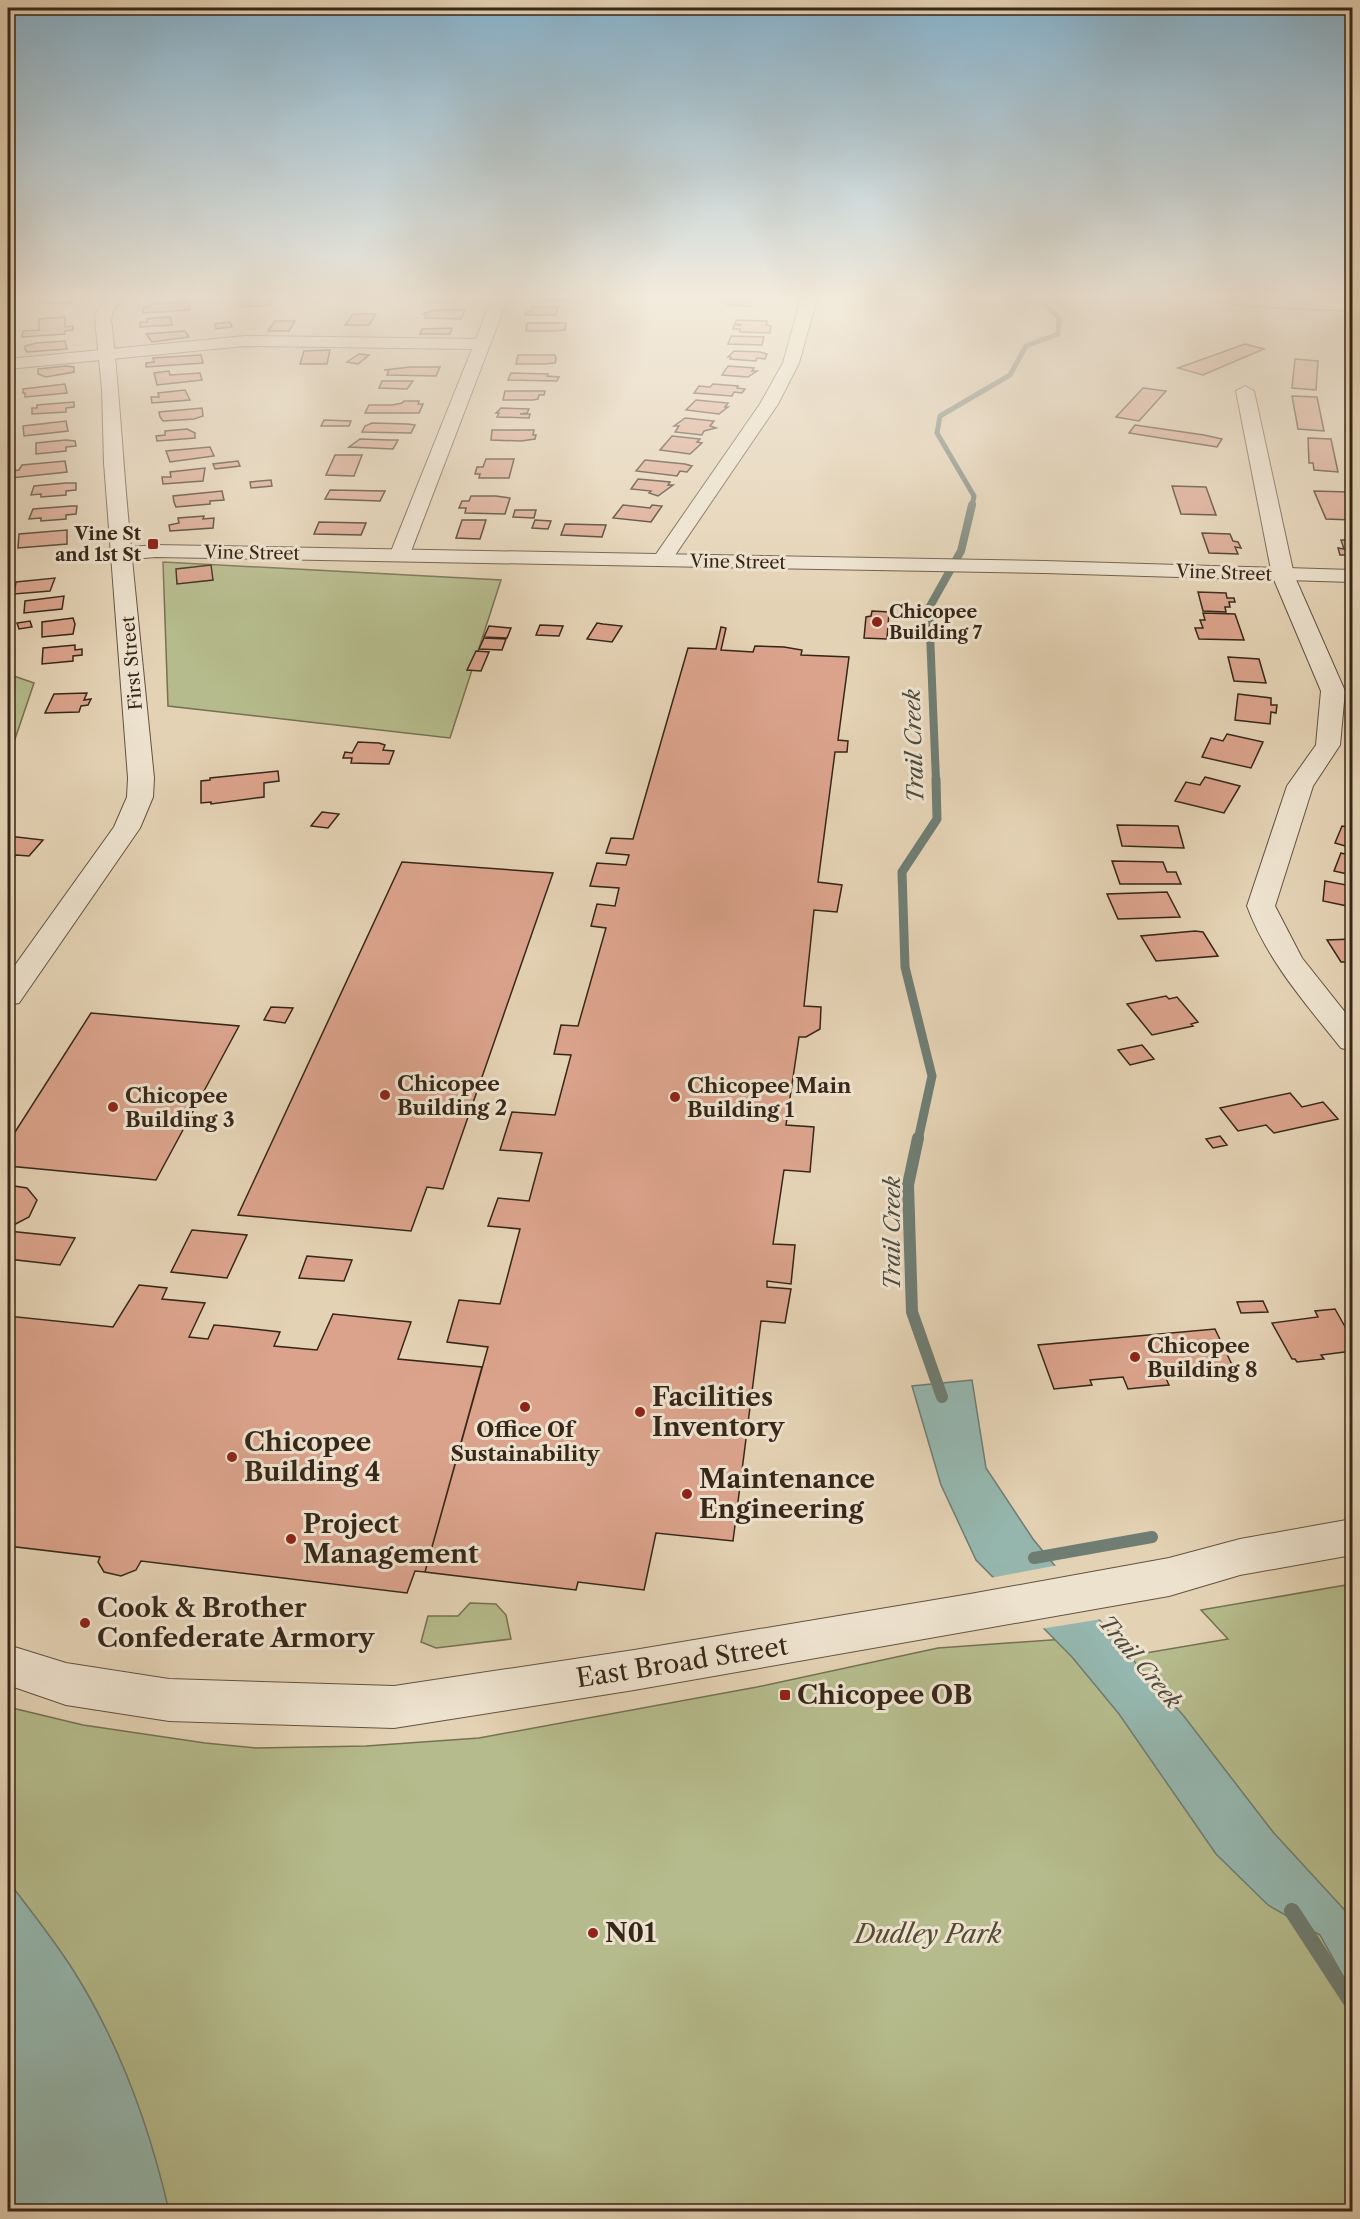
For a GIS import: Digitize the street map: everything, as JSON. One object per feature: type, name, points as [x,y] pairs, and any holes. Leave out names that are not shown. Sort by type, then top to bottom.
[{"type":"street","name":"First Street","points":[[8,996],[127,828],[140,797],[141,778],[123,554],[113,464],[110,399]]},
{"type":"street","points":[[400,554],[461,399]]},
{"type":"street","points":[[662,560],[772,399]]},
{"type":"street","points":[[1247,399],[1283,575],[1341,681],[1333,691],[1328,746],[1300,786],[1262,906],[1267,924],[1295,969],[1353,1041]]},
{"type":"street","name":"Vine Street","points":[[123,554],[156,551],[400,554],[1044,567],[1353,576]]},
{"type":"street","name":"East Broad Street","points":[[8,1665],[66,1684],[169,1700],[361,1708],[394,1707],[634,1671],[970,1613],[1169,1576],[1240,1557],[1353,1537]]},
{"type":"green space","points":[[163,562],[501,580],[450,738],[168,706]]},
{"type":"green space","points":[[8,674],[34,683],[15,739],[8,746]]},
{"type":"green space","name":"Dudley Park","points":[[1352,1584],[1352,2211],[8,2211],[8,1707],[83,1725],[256,1748],[366,1746],[479,1738],[757,1687],[938,1648],[1093,1637],[1105,1660],[1228,1639],[1201,1610]]},
{"type":"green space","points":[[470,1603],[496,1604],[506,1615],[511,1639],[436,1648],[421,1642],[428,1616],[458,1616]]},
{"type":"water","points":[[972,1380],[986,1468],[1033,1539],[1124,1650],[1183,1715],[1273,1832],[1352,1918],[1352,2041],[1343,1976],[1320,1935],[1268,1905],[1216,1854],[1119,1714],[1072,1657],[976,1560],[941,1485],[912,1386]]},
{"type":"water","points":[[8,1881],[67,1961],[106,2029],[120,2058],[143,2119],[169,2211],[8,2211]]},
{"type":"pier","points":[[1059,1565],[1102,1619],[1040,1629],[990,1578]]},
{"type":"building","points":[[151,399],[190,400],[152,403]]},
{"type":"building","points":[[503,399],[538,399],[533,400]]},
{"type":"building","points":[[1133,399],[1159,399],[1139,421],[1116,417]]},
{"type":"building","points":[[1292,399],[1317,399],[1324,431],[1298,429]]},
{"type":"building","points":[[696,400],[728,403],[725,407],[728,407],[719,414],[686,410]]},
{"type":"building","points":[[404,401],[419,401],[418,404],[423,404],[419,413],[365,413],[369,405],[392,405]]},
{"type":"building","points":[[74,402],[74,407],[66,408],[66,412],[32,414],[32,408],[37,408],[37,405]]},
{"type":"building","points":[[202,408],[203,416],[194,419],[163,421],[159,412]]},
{"type":"building","points":[[501,408],[529,409],[527,413],[520,414],[530,414],[529,418],[497,417],[499,413],[496,413]]},
{"type":"building","points":[[685,418],[714,421],[710,426],[716,428],[704,431],[702,435],[675,432],[679,426],[674,426]]},
{"type":"building","points":[[324,420],[351,421],[349,426],[321,426]]},
{"type":"building","points":[[66,421],[68,431],[24,436],[23,426]]},
{"type":"building","points":[[372,423],[415,425],[411,433],[362,432],[365,426]]},
{"type":"building","points":[[1135,425],[1222,439],[1217,447],[1129,433]]},
{"type":"building","points":[[187,429],[195,433],[195,438],[157,441],[156,436],[165,435],[165,431]]},
{"type":"building","points":[[492,430],[534,430],[533,435],[536,435],[535,439],[521,441],[491,440]]},
{"type":"building","points":[[672,436],[700,439],[697,442],[702,443],[690,454],[660,450]]},
{"type":"building","points":[[1308,438],[1331,439],[1338,472],[1314,470],[1313,463],[1309,463]]},
{"type":"building","points":[[360,439],[398,440],[393,449],[349,447]]},
{"type":"building","points":[[75,441],[76,446],[66,447],[66,451],[36,454],[36,443]]},
{"type":"building","points":[[210,447],[214,456],[170,462],[166,451]]},
{"type":"building","points":[[335,455],[362,455],[354,476],[326,475]]},
{"type":"building","points":[[486,459],[514,459],[509,478],[479,478],[480,474],[475,474],[477,467],[483,467]]},
{"type":"building","points":[[645,460],[692,466],[687,472],[680,471],[677,476],[636,471]]},
{"type":"building","points":[[65,461],[67,472],[11,478],[12,471],[19,470],[22,465]]},
{"type":"building","points":[[238,461],[240,466],[215,469],[213,464]]},
{"type":"building","points":[[205,468],[203,481],[163,484],[162,477],[171,477],[170,472]]},
{"type":"building","points":[[638,479],[670,482],[668,485],[673,485],[658,496],[649,493],[651,491],[631,489]]},
{"type":"building","points":[[271,480],[272,486],[251,488],[250,482]]},
{"type":"building","points":[[76,483],[76,490],[66,491],[66,495],[41,497],[41,494],[31,495],[34,486]]},
{"type":"building","points":[[1172,486],[1206,487],[1216,515],[1181,514]]},
{"type":"building","points":[[330,490],[385,491],[380,501],[325,499]]},
{"type":"building","points":[[222,491],[224,500],[210,501],[210,504],[176,507],[173,496]]},
{"type":"building","points":[[1314,491],[1348,492],[1352,502],[1352,520],[1326,519]]},
{"type":"building","points":[[471,496],[510,498],[505,514],[465,513],[466,508],[459,508],[462,501],[469,501]]},
{"type":"building","points":[[623,505],[650,508],[652,505],[662,506],[651,522],[613,518]]},
{"type":"building","points":[[77,506],[76,514],[66,515],[66,519],[41,521],[41,518],[29,519],[33,509]]},
{"type":"building","points":[[515,510],[536,510],[534,518],[513,517]]},
{"type":"building","points":[[204,516],[203,519],[214,518],[213,528],[170,531],[169,525],[179,523],[178,518]]},
{"type":"building","points":[[462,520],[486,520],[480,539],[456,538]]},
{"type":"building","points":[[535,520],[551,521],[548,529],[532,528]]},
{"type":"building","points":[[319,522],[366,523],[361,535],[314,534]]},
{"type":"building","points":[[565,524],[606,525],[602,537],[561,535]]},
{"type":"building","points":[[67,530],[67,544],[18,548],[19,534]]},
{"type":"building","points":[[1202,533],[1230,534],[1233,541],[1238,542],[1241,548],[1235,547],[1238,554],[1209,553]]},
{"type":"building","points":[[1341,540],[1352,540],[1352,561],[1349,555],[1340,555],[1338,548],[1344,549]]},
{"type":"building","points":[[211,565],[213,580],[177,584],[176,569]]},
{"type":"building","points":[[55,578],[50,591],[14,594],[16,582]]},
{"type":"building","points":[[1198,592],[1226,593],[1227,598],[1234,598],[1235,602],[1229,602],[1230,607],[1225,607],[1226,612],[1203,611]]},
{"type":"building","points":[[64,596],[62,609],[24,613],[25,601]]},
{"type":"building","name":"Chicopee Building 7","points":[[872,611],[889,612],[887,639],[864,638],[866,617],[871,616]]},
{"type":"building","points":[[1203,613],[1235,614],[1244,640],[1199,639],[1195,628],[1203,628],[1200,620],[1205,620]]},
{"type":"building","points":[[73,618],[75,624],[73,634],[42,637],[42,622]]},
{"type":"building","points":[[30,621],[32,627],[19,629],[17,623]]},
{"type":"building","points":[[597,623],[622,626],[612,642],[587,639]]},
{"type":"building","points":[[540,625],[563,626],[559,636],[536,635]]},
{"type":"building","points":[[489,626],[511,628],[507,638],[484,637]]},
{"type":"building","name":"Chicopee Main Building 1","points":[[721,627],[726,628],[721,650],[753,652],[755,646],[784,647],[802,650],[801,655],[849,657],[838,740],[848,741],[847,752],[835,752],[818,882],[842,885],[837,912],[814,910],[804,1006],[821,1007],[820,1029],[806,1037],[799,1037],[786,1125],[814,1127],[810,1172],[784,1170],[773,1244],[795,1245],[791,1284],[767,1281],[767,1287],[791,1289],[785,1323],[761,1321],[733,1541],[656,1533],[644,1590],[578,1582],[576,1590],[425,1572],[488,1347],[447,1342],[459,1300],[500,1304],[520,1229],[488,1226],[498,1198],[529,1201],[542,1153],[500,1150],[512,1112],[555,1115],[571,1055],[554,1054],[561,1025],[578,1026],[606,928],[591,926],[597,904],[615,906],[619,888],[590,886],[597,863],[626,865],[629,855],[606,853],[611,838],[633,839],[688,648],[716,649]]},
{"type":"building","points":[[484,638],[506,639],[502,650],[479,649]]},
{"type":"building","points":[[75,645],[75,650],[82,649],[82,655],[73,656],[73,661],[42,664],[43,648]]},
{"type":"building","points":[[476,651],[489,652],[481,671],[467,670]]},
{"type":"building","points":[[1228,657],[1259,659],[1266,683],[1234,681]]},
{"type":"building","points":[[87,693],[84,700],[91,699],[88,705],[81,706],[79,712],[45,713],[54,694]]},
{"type":"building","points":[[1238,694],[1271,698],[1271,705],[1277,705],[1276,713],[1271,712],[1270,724],[1235,720]]},
{"type":"building","points":[[1227,734],[1263,742],[1251,768],[1202,757],[1211,738],[1223,741]]},
{"type":"building","points":[[358,742],[379,743],[385,745],[383,750],[394,751],[389,764],[351,763],[352,758],[343,758],[345,752],[352,753]]},
{"type":"building","points":[[278,771],[279,781],[264,783],[264,797],[211,804],[211,802],[201,803],[201,781],[210,780],[210,778]]},
{"type":"building","points":[[1205,777],[1240,786],[1224,813],[1175,801],[1186,782],[1200,785]]},
{"type":"building","points":[[322,812],[339,814],[328,828],[311,826]]},
{"type":"building","points":[[1117,825],[1178,826],[1184,848],[1122,846]]},
{"type":"building","points":[[1342,826],[1352,828],[1352,848],[1335,843]]},
{"type":"building","points":[[8,836],[43,840],[29,856],[16,855],[9,863]]},
{"type":"building","points":[[1341,853],[1352,856],[1352,875],[1334,871]]},
{"type":"building","points":[[1112,861],[1163,862],[1167,872],[1176,872],[1181,884],[1120,884]]},
{"type":"building","name":"Chicopee Building 2","points":[[402,862],[553,873],[443,1189],[427,1187],[411,1231],[238,1215]]},
{"type":"building","points":[[1325,881],[1352,886],[1352,907],[1323,901]]},
{"type":"building","points":[[1167,892],[1180,917],[1118,919],[1107,894]]},
{"type":"building","points":[[1203,932],[1218,956],[1156,961],[1141,936]]},
{"type":"building","points":[[1352,939],[1352,962],[1341,962],[1327,940]]},
{"type":"building","points":[[1166,996],[1169,999],[1177,997],[1198,1022],[1191,1024],[1193,1026],[1152,1035],[1127,1004]]},
{"type":"building","points":[[271,1007],[293,1008],[285,1023],[264,1020]]},
{"type":"building","name":"Chicopee Building 3","points":[[91,1013],[239,1026],[156,1180],[8,1166],[8,1143]]},
{"type":"building","points":[[1142,1045],[1154,1059],[1130,1065],[1118,1050]]},
{"type":"building","points":[[1290,1093],[1302,1107],[1323,1102],[1338,1119],[1274,1133],[1266,1125],[1238,1131],[1220,1108]]},
{"type":"building","points":[[1220,1136],[1227,1145],[1213,1148],[1206,1139]]},
{"type":"building","points":[[8,1185],[27,1188],[37,1200],[29,1217],[8,1228]]},
{"type":"building","points":[[192,1230],[247,1235],[227,1278],[171,1272]]},
{"type":"building","points":[[8,1231],[75,1238],[60,1265],[8,1259]]},
{"type":"building","points":[[307,1256],[352,1260],[344,1281],[299,1278]]},
{"type":"building","name":"Chicopee Building 4","points":[[139,1285],[167,1288],[162,1299],[205,1303],[189,1337],[208,1339],[214,1325],[226,1326],[280,1332],[274,1346],[317,1350],[333,1314],[411,1322],[398,1359],[482,1367],[425,1572],[415,1571],[407,1593],[141,1561],[136,1570],[121,1576],[104,1572],[98,1562],[100,1557],[8,1546],[8,1316],[113,1327]]},
{"type":"building","points":[[1263,1301],[1268,1312],[1241,1313],[1237,1302]]},
{"type":"building","points":[[1335,1309],[1347,1330],[1352,1330],[1352,1351],[1321,1355],[1324,1359],[1297,1362],[1292,1359],[1272,1323],[1318,1317],[1315,1311]]},
{"type":"building","name":"Chicopee Building 8","points":[[1215,1329],[1235,1371],[1197,1374],[1195,1369],[1163,1372],[1169,1385],[1128,1389],[1123,1377],[1090,1380],[1092,1385],[1054,1389],[1038,1345]]},
{"type":"waterway","name":"Trail Creek","points":[[970,399],[940,416],[937,433],[974,496],[972,506]]},
{"type":"waterway","name":"Trail Creek","points":[[936,781],[929,608],[961,551],[972,505]]},
{"type":"waterway","name":"Trail Creek","points":[[918,1140],[932,1076],[905,967],[902,872],[937,819],[936,779]]},
{"type":"waterway","name":"Trail Creek","points":[[918,1138],[908,1185],[912,1312],[942,1397]]},
{"type":"waterway","points":[[1034,1558],[1152,1537]]},
{"type":"waterway","name":"Trail Creek","points":[[1292,1911],[1352,2003]]},
{"type":"place","name":"Vine St and 1st St","points":[[153,544]]},
{"type":"place","name":"Chicopee Building 7","points":[[877,622]]},
{"type":"place","name":"Chicopee Building 2","points":[[385,1095]]},
{"type":"place","name":"Chicopee Main Building 1","points":[[675,1097]]},
{"type":"place","name":"Chicopee Building 3","points":[[113,1107]]},
{"type":"place","name":"Chicopee Building 8","points":[[1135,1357]]},
{"type":"place","name":"Office Of Sustainability","points":[[525,1407]]},
{"type":"place","name":"Facilities Inventory","points":[[640,1412]]},
{"type":"place","name":"Chicopee Building 4","points":[[232,1457]]},
{"type":"place","name":"Maintenance Engineering","points":[[687,1494]]},
{"type":"place","name":"Project Management","points":[[291,1539]]},
{"type":"place","name":"Cook & Brother Confederate Armory","points":[[85,1623]]},
{"type":"place","name":"Chicopee OB","points":[[785,1695]]},
{"type":"place","name":"N01","points":[[593,1933]]}]
